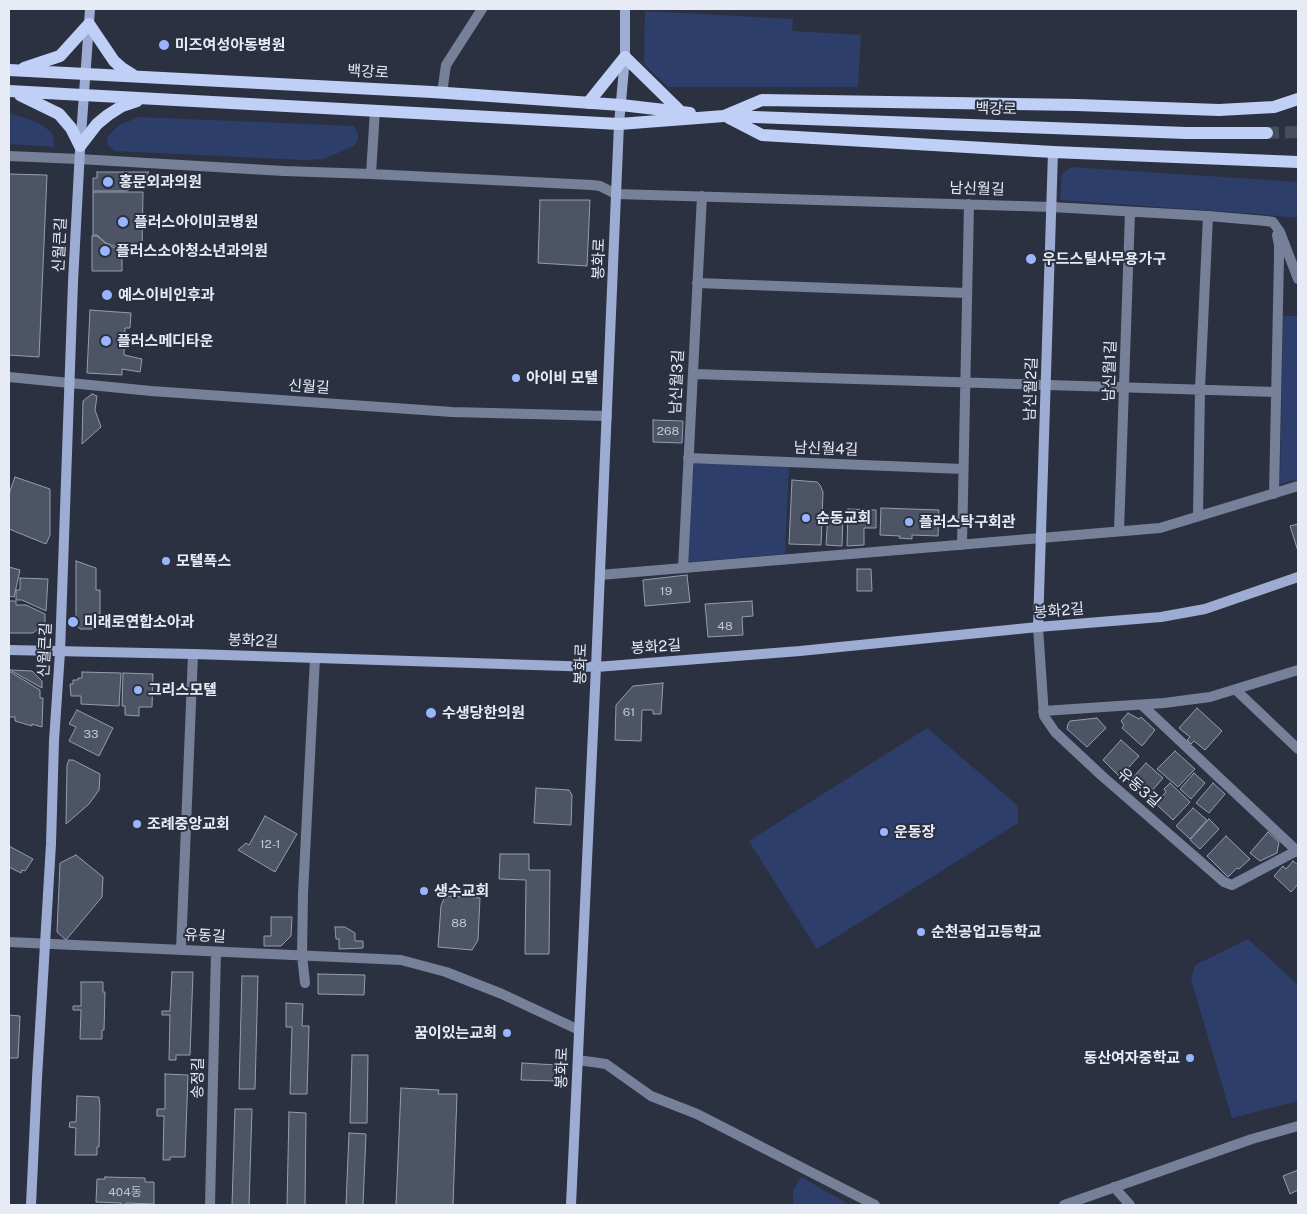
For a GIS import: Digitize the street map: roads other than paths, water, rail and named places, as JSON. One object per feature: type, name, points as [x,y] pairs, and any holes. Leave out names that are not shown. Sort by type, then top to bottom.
[{"type":"main road","points":[[12,70],[60,56],[89,24],[114,61],[130,74],[141,77]]},
{"type":"main road","points":[[588,103],[624,57],[681,112]]},
{"type":"main road","name":"백강로","points":[[12,70],[621,104],[724,116],[1186,133],[1267,133]]},
{"type":"main road","points":[[11,91],[59,114],[71,128],[80,153]]},
{"type":"main road","name":"백강로","points":[[11,91],[619,124],[724,116]]},
{"type":"main road","points":[[80,153],[98,124],[108,115],[122,106],[143,98]]},
{"type":"main road","points":[[1274,107],[1298,99]]},
{"type":"main road","points":[[724,116],[762,100],[1067,105],[1219,110],[1298,105]]},
{"type":"main road","points":[[724,116],[762,135],[1053,152],[1298,162]]},
{"type":"main road","points":[[1278,161],[1298,156]]},
{"type":"street","name":"신월큰길","points":[[31,1205],[60,652],[80,153],[90,9]]},
{"type":"street","points":[[442,93],[446,66],[482,9]]},
{"type":"street","name":"봉화로","points":[[571,1205],[619,124],[626,9]]},
{"type":"street","points":[[371,174],[375,110]]},
{"type":"street","name":"남신월2길","points":[[1038,627],[1053,152]]},
{"type":"street","name":"남신월길","points":[[9,156],[80,153],[245,170],[592,185],[600,186],[616,194],[1052,207],[1208,216],[1273,222]]},
{"type":"street","name":"남신월3길","points":[[683,568],[702,196]]},
{"type":"street","points":[[962,545],[969,204]]},
{"type":"street","name":"남신월1길","points":[[1119,531],[1130,212]]},
{"type":"street","points":[[1198,516],[1200,389],[1208,216]]},
{"type":"street","points":[[1273,222],[1280,232],[1298,279]]},
{"type":"street","points":[[1273,222],[1279,245],[1274,494]]},
{"type":"street","points":[[697,283],[967,293]]},
{"type":"street","points":[[693,374],[1275,392]]},
{"type":"street","name":"신월길","points":[[9,377],[142,390],[452,412],[607,416]]},
{"type":"street","name":"남신월4길","points":[[688,458],[963,469]]},
{"type":"street","points":[[600,575],[1160,528],[1298,486]]},
{"type":"street","name":"봉화2길","points":[[9,650],[596,667],[800,651],[1184,614],[1298,577]]},
{"type":"street","name":"유동3길","points":[[1038,627],[1044,716],[1055,732],[1224,882],[1232,884],[1298,851]]},
{"type":"street","points":[[180,950],[193,654]]},
{"type":"street","points":[[305,983],[302,955],[303,894],[315,658]]},
{"type":"street","points":[[1044,711],[1142,705],[1210,697],[1298,670]]},
{"type":"street","points":[[1236,690],[1298,749]]},
{"type":"street","points":[[1142,705],[1298,851]]},
{"type":"street","name":"유동길","points":[[9,942],[400,960],[446,972],[502,994],[579,1030]]},
{"type":"street","name":"송정길","points":[[210,1205],[216,952]]},
{"type":"street","points":[[578,1060],[606,1064],[651,1096],[697,1114],[875,1205]]},
{"type":"street","points":[[1064,1205],[1252,1139],[1298,1126]]},
{"type":"street","points":[[1114,1187],[1130,1205]]},
{"type":"tunnel","points":[[1267,133],[1298,132]]},
{"type":"place","name":"미즈여성아동병원","points":[[164,45]]},
{"type":"place","name":"홍문외과의원","points":[[108,182]]},
{"type":"place","name":"플러스아이미코병원","points":[[123,222]]},
{"type":"place","name":"플러스소아청소년과의원","points":[[105,251]]},
{"type":"place","name":"우드스틸사무용가구","points":[[1031,259]]},
{"type":"place","name":"예스이비인후과","points":[[107,295]]},
{"type":"place","name":"플러스메디타운","points":[[106,341]]},
{"type":"place","name":"아이비 모텔","points":[[516,378]]},
{"type":"place","name":"순동교회","points":[[806,518]]},
{"type":"place","name":"플러스탁구회관","points":[[909,522]]},
{"type":"place","name":"모텔폭스","points":[[166,561]]},
{"type":"place","name":"미래로연합소아과","points":[[73,622]]},
{"type":"place","name":"그리스모텔","points":[[138,690]]},
{"type":"place","name":"수생당한의원","points":[[431,713]]},
{"type":"place","name":"조례중앙교회","points":[[137,824]]},
{"type":"place","name":"운동장","points":[[884,832]]},
{"type":"place","name":"생수교회","points":[[424,891]]},
{"type":"place","name":"순천공업고등학교","points":[[921,932]]},
{"type":"place","name":"꿈이있는교회","points":[[507,1033]]},
{"type":"place","name":"동산여자중학교","points":[[1190,1058]]}]
